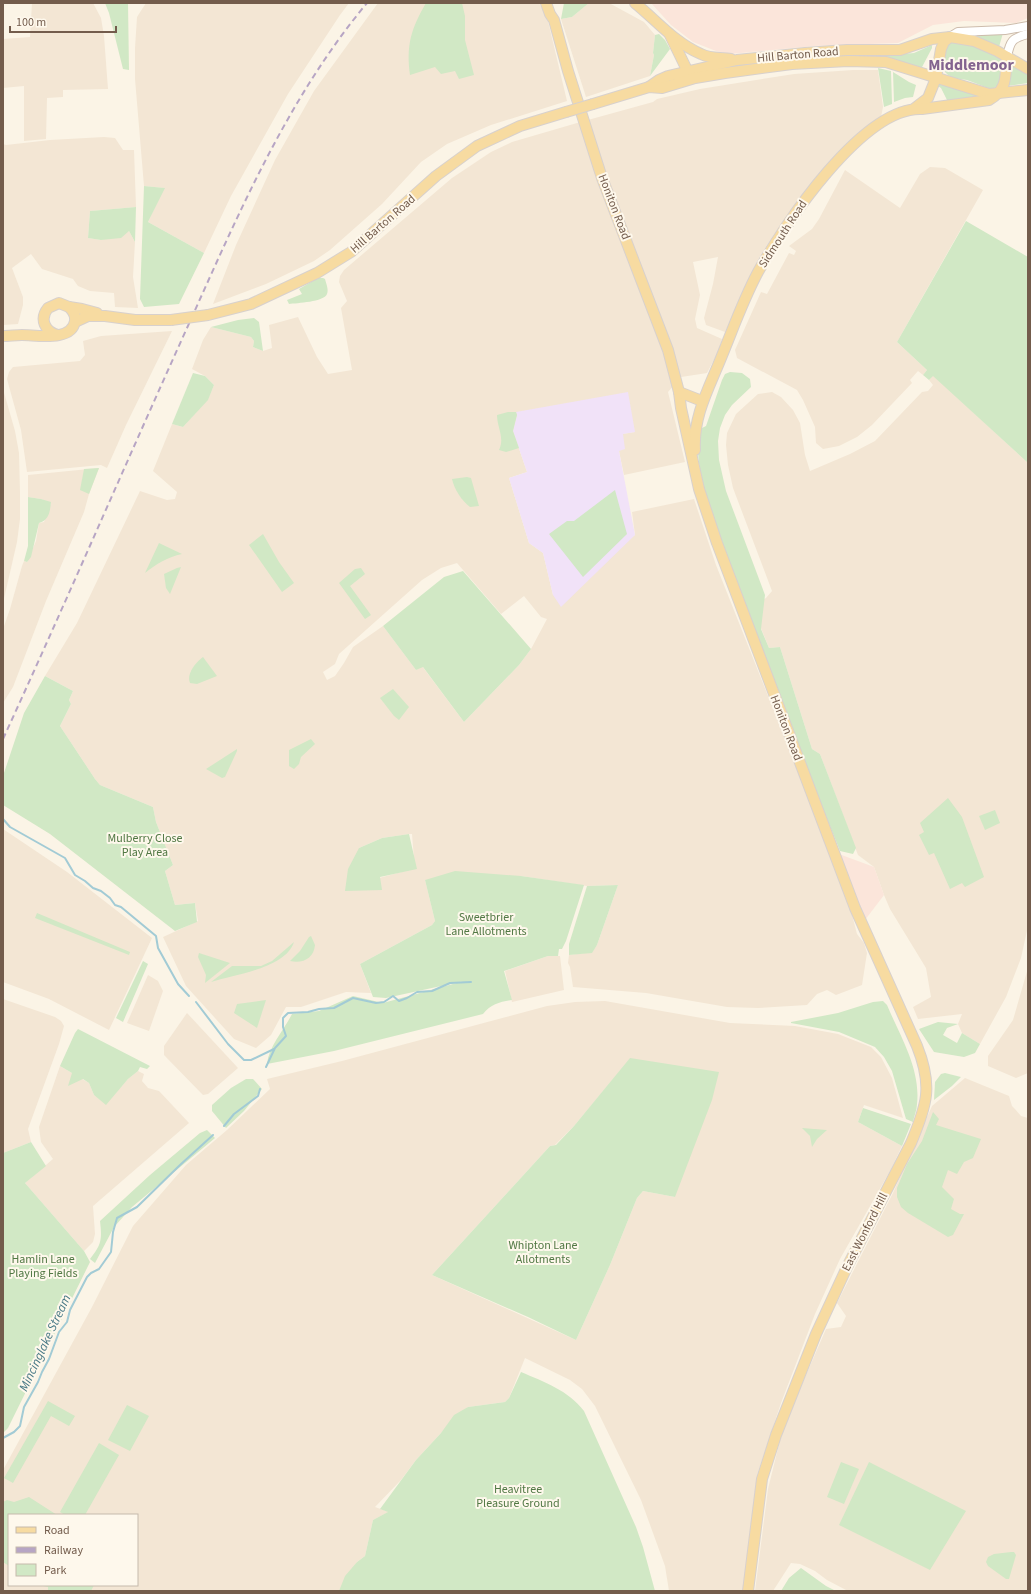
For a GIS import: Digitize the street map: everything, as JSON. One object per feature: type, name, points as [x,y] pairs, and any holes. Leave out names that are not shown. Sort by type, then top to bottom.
[{"type":"main road","name":"Honiton Road","points":[[546,3],[554,20]]},
{"type":"main road","name":"Honiton Road","points":[[554,3],[554,20],[566,64],[600,172],[668,350],[679,392],[681,408],[703,504],[716,543],[855,908],[889,986]]},
{"type":"main road","points":[[634,3],[669,34],[700,54],[711,58],[737,60]]},
{"type":"main road","points":[[669,34],[691,75]]},
{"type":"main road","name":"Hill Barton Road","points":[[649,87],[662,88],[691,75],[737,60],[812,52],[847,50],[900,50],[932,39],[950,37],[974,41],[1008,57],[1028,69]]},
{"type":"main road","name":"Sidmouth Road","points":[[702,401],[746,297],[779,236],[796,212],[831,169],[866,133],[897,114],[915,108],[928,98],[936,78],[941,49],[944,42],[950,37]]},
{"type":"main road","points":[[999,94],[1004,86],[1008,57]]},
{"type":"main road","points":[[670,76],[676,72],[683,61]]},
{"type":"main road","name":"Hill Barton Road","points":[[75,322],[88,316],[104,316],[134,320],[171,320],[208,316],[251,304],[317,273],[351,252],[436,176],[477,146],[520,126],[649,87],[658,80],[670,76],[792,64],[866,61],[886,62],[989,94],[999,94]]},
{"type":"main road","points":[[999,94],[1028,90]]},
{"type":"main road","name":"Sidmouth Road","points":[[915,108],[922,109],[989,100],[999,94]]},
{"type":"main road","points":[[3,336],[51,336],[69,332],[75,322],[74,313],[69,307],[59,303],[51,305],[45,311],[43,322],[36,328],[20,335]]},
{"type":"main road","name":"Hill Barton Road","points":[[69,307],[82,309],[104,316]]},
{"type":"main road","points":[[43,322],[48,331],[58,335]]},
{"type":"main road","points":[[679,392],[702,401]]},
{"type":"main road","name":"Honiton Road","points":[[694,466],[694,438],[702,401]]},
{"type":"main road","name":"East Wonford Hill","points":[[748,1591],[762,1479],[776,1435],[812,1341],[847,1267],[911,1143],[924,1109],[927,1086],[924,1064],[889,986]]},
{"type":"street","points":[[950,37],[958,32],[1005,30],[1028,26]]},
{"type":"street","points":[[1008,57],[1010,44],[1016,37],[1028,34]]},
{"type":"shaded area","points":[[32,3],[93,3],[101,18],[104,36],[108,89],[63,90],[63,97],[47,98],[46,139],[24,141],[24,86],[3,88],[3,39],[30,37]]},
{"type":"shaded area","points":[[146,3],[349,3],[288,94],[231,196],[204,253],[148,222],[164,188],[144,186],[135,79],[135,48],[137,17]]},
{"type":"shaded area","points":[[378,3],[539,3],[547,17],[567,101],[491,125],[447,144],[421,162],[382,204],[330,250],[314,261],[266,284],[213,304],[236,245],[275,160],[314,91]]},
{"type":"shaded area","points":[[589,3],[609,3],[644,22],[655,35],[654,55],[650,76],[586,97],[561,19],[572,17]]},
{"type":"shaded area","points":[[651,3],[1028,3],[1028,18],[1016,23],[964,21],[933,25],[898,43],[814,46],[730,54],[716,51],[693,42],[671,25]]},
{"type":"shaded area","points":[[878,70],[883,107],[881,117],[866,127],[836,155],[774,234],[760,256],[725,332],[706,325],[704,318],[718,257],[693,262],[700,295],[695,319],[697,328],[722,339],[718,352],[707,373],[681,377],[668,392],[685,462],[624,475],[619,451],[622,434],[635,432],[517,415],[513,431],[527,472],[509,478],[529,543],[543,553],[553,595],[635,535],[632,512],[694,499],[716,565],[836,867],[849,903],[857,934],[864,943],[867,953],[862,985],[836,995],[827,990],[817,994],[807,1005],[758,1008],[727,1007],[646,993],[573,987],[568,963],[569,955],[592,952],[597,945],[618,885],[587,886],[521,876],[425,880],[435,921],[432,925],[360,964],[371,993],[346,992],[301,1007],[286,1007],[271,1035],[256,1048],[234,1039],[186,986],[163,937],[198,921],[195,903],[175,905],[165,871],[173,865],[156,822],[153,807],[100,785],[95,779],[60,726],[71,704],[69,700],[73,691],[45,676],[77,623],[140,491],[167,500],[175,499],[177,492],[153,471],[172,424],[183,427],[208,399],[214,385],[205,376],[192,369],[203,340],[211,327],[251,337],[254,341],[253,347],[263,351],[272,348],[269,325],[298,317],[317,357],[328,374],[352,370],[341,308],[347,301],[339,282],[340,276],[344,270],[452,178],[491,152],[512,142],[653,102],[657,99],[700,89],[794,74]],"holes":[[[457,563],[501,614],[524,596],[541,617],[547,619],[531,649],[519,665],[464,722],[422,666],[416,670],[383,626],[353,647],[335,676],[327,680],[323,672],[335,664],[339,654],[422,580],[441,568]],[[412,834],[416,868],[379,878],[381,890],[359,848],[382,838]]]},
{"type":"shaded area","points":[[104,137],[115,138],[123,150],[134,150],[136,207],[90,211],[88,238],[101,240],[129,231],[135,242],[133,277],[138,308],[115,307],[114,293],[90,291],[78,286],[73,279],[42,269],[31,254],[12,268],[23,297],[23,305],[18,324],[3,325],[3,144],[6,145],[50,140]]},
{"type":"shaded area","points":[[930,167],[945,168],[983,190],[897,342],[927,370],[923,375],[918,371],[910,380],[912,383],[872,425],[857,437],[839,446],[823,449],[816,443],[815,427],[797,390],[737,358],[735,350],[761,292],[767,294],[789,253],[794,255],[796,251],[789,246],[812,229],[819,219],[845,170],[900,208],[920,174]]},
{"type":"shaded area","points":[[172,331],[126,425],[107,468],[101,465],[27,472],[21,430],[7,379],[9,372],[13,367],[80,361],[85,355],[83,341],[101,336]]},
{"type":"shaded area","points":[[933,375],[1028,463],[1028,926],[1021,958],[1006,997],[980,1044],[962,1033],[958,1024],[962,1014],[918,1019],[913,1007],[931,997],[926,968],[890,909],[874,867],[858,855],[820,754],[812,749],[780,647],[769,648],[752,606],[766,598],[772,591],[733,488],[728,465],[726,445],[727,433],[736,414],[758,394],[772,392],[781,397],[793,410],[800,423],[805,455],[810,471],[850,454],[875,441],[922,392],[928,391],[933,385],[929,380]]},
{"type":"shaded area","points":[[3,389],[15,431],[19,453],[20,519],[17,542],[3,603]]},
{"type":"shaded area","points":[[628,392],[635,432],[623,434],[625,449],[619,451],[635,535],[561,607],[553,595],[543,553],[529,543],[509,478],[527,472],[513,431],[517,415],[516,412]]},
{"type":"shaded area","points":[[99,468],[84,512],[46,601],[13,687],[3,703],[3,629],[22,566],[24,561],[27,562],[36,541],[39,523],[44,522],[51,503],[41,499],[28,497],[28,475]]},
{"type":"shaded area","points":[[3,829],[67,872],[152,938],[109,1030],[49,999],[3,982]]},
{"type":"shaded area","points":[[839,854],[874,867],[884,895],[865,920]]},
{"type":"shaded area","points":[[548,956],[560,956],[564,990],[512,1002],[505,971]]},
{"type":"shaded area","points":[[1028,968],[1028,1073],[1016,1078],[988,1066],[988,1056],[1013,1020]]},
{"type":"shaded area","points":[[148,975],[158,981],[163,991],[149,1031],[127,1023]]},
{"type":"shaded area","points":[[3,999],[55,1017],[61,1021],[64,1026],[59,1044],[28,1129],[31,1142],[3,1153]]},
{"type":"shaded area","points":[[605,1001],[730,1023],[795,1026],[838,1034],[871,1047],[881,1057],[892,1078],[903,1118],[864,1105],[858,1122],[902,1146],[890,1171],[840,1259],[815,1314],[781,1403],[757,1475],[743,1591],[669,1591],[665,1566],[641,1500],[595,1406],[582,1389],[570,1380],[525,1358],[509,1398],[505,1402],[468,1407],[441,1433],[416,1460],[401,1480],[375,1507],[389,1512],[373,1520],[365,1556],[357,1562],[339,1591],[3,1591],[3,1470],[92,1307],[133,1226],[186,1165],[227,1130],[270,1089],[267,1079],[342,1061],[547,1006],[575,1002]],"holes":[[[630,1059],[675,1197],[643,1191],[637,1198],[610,1265],[576,1340],[432,1275],[550,1146],[555,1145],[574,1126]]]},
{"type":"shaded area","points":[[187,1013],[238,1068],[208,1094],[203,1095],[164,1055],[164,1046]]},
{"type":"shaded area","points":[[60,1066],[89,1083],[94,1095],[106,1104],[128,1079],[138,1071],[144,1074],[142,1081],[148,1088],[159,1091],[189,1123],[93,1206],[95,1234],[93,1242],[84,1251],[25,1183],[53,1159],[41,1142],[39,1127]]},
{"type":"shaded area","points":[[965,1078],[1009,1096],[1012,1106],[1021,1116],[1028,1118],[1028,1591],[854,1591],[846,1590],[827,1580],[815,1571],[800,1564],[791,1563],[773,1591],[755,1591],[768,1489],[783,1428],[826,1329],[841,1327],[846,1316],[837,1303],[893,1193],[932,1106]]},
{"type":"green space","points":[[105,3],[128,3],[129,70],[123,69],[109,13]]},
{"type":"green space","points":[[426,3],[462,3],[465,16],[465,40],[474,75],[459,79],[455,71],[441,74],[435,67],[410,75],[409,46],[413,29]]},
{"type":"green space","points":[[564,3],[589,3],[572,17],[561,19]]},
{"type":"green space","points":[[1003,33],[999,47],[977,38],[977,35]]},
{"type":"green space","points":[[659,34],[665,40],[670,49],[650,76],[654,55],[655,35]]},
{"type":"green space","points":[[953,42],[979,48],[1003,60],[1003,74],[998,85],[994,88],[988,88],[948,75],[942,66],[947,45]]},
{"type":"green space","points":[[932,45],[932,48],[921,69],[809,58],[809,56],[837,54],[914,53]]},
{"type":"green space","points":[[1011,65],[1028,73],[1028,83],[1007,86]]},
{"type":"green space","points":[[878,68],[891,71],[892,104],[884,107]]},
{"type":"green space","points":[[893,72],[916,85],[913,97],[894,102]]},
{"type":"green space","points":[[939,83],[978,96],[978,98],[948,102],[941,88],[938,86]]},
{"type":"green space","points":[[144,186],[165,188],[148,222],[204,253],[179,304],[144,307],[140,299]]},
{"type":"green space","points":[[136,207],[135,242],[129,231],[121,238],[101,240],[88,238],[90,211]]},
{"type":"green space","points":[[966,221],[1028,257],[1028,463],[933,376],[929,380],[923,375],[927,370],[897,342]]},
{"type":"green space","points":[[318,278],[325,279],[328,291],[325,297],[310,302],[289,304],[287,300],[302,294],[299,289]]},
{"type":"green space","points":[[254,318],[259,322],[263,351],[253,347],[254,341],[251,337],[211,327],[238,320]]},
{"type":"green space","points":[[730,372],[742,373],[750,379],[751,387],[732,405],[725,415],[720,428],[718,441],[719,460],[726,491],[765,595],[761,629],[769,648],[780,647],[812,749],[820,754],[856,848],[853,854],[840,851],[762,657],[704,490],[698,452],[700,429],[706,426],[722,380],[725,374]]},
{"type":"green space","points":[[193,373],[205,376],[214,385],[208,400],[183,427],[172,424]]},
{"type":"green space","points":[[508,412],[516,412],[517,415],[513,431],[519,448],[506,452],[499,450],[501,446],[501,437],[497,415]]},
{"type":"green space","points":[[99,468],[89,494],[80,490],[84,469]]},
{"type":"green space","points":[[467,477],[471,478],[479,506],[470,507],[456,491],[452,479]]},
{"type":"green space","points":[[615,490],[627,534],[583,577],[549,534],[567,521],[574,521]]},
{"type":"green space","points":[[28,497],[51,502],[47,518],[39,523],[31,557],[27,562],[24,561],[28,546]]},
{"type":"green space","points":[[263,534],[279,562],[294,583],[282,592],[249,545]]},
{"type":"green space","points":[[159,543],[182,554],[162,561],[145,573]]},
{"type":"green space","points":[[181,567],[170,594],[166,588],[164,574]]},
{"type":"green space","points":[[361,568],[365,574],[350,586],[371,615],[365,619],[339,583],[355,569]]},
{"type":"green space","points":[[463,571],[531,649],[519,665],[464,722],[423,667],[416,670],[383,626],[444,577]]},
{"type":"green space","points":[[203,657],[217,676],[197,684],[190,683],[189,676],[191,672],[197,662]]},
{"type":"green space","name":"Mulberry Close Play Area","points":[[45,676],[73,691],[69,700],[71,704],[60,726],[95,779],[100,785],[153,807],[156,822],[173,865],[165,871],[175,905],[195,903],[197,922],[175,931],[50,834],[3,805],[3,776],[24,713]]},
{"type":"green space","points":[[393,689],[409,707],[399,720],[380,698]]},
{"type":"green space","points":[[311,739],[315,744],[301,757],[299,764],[294,769],[289,766],[289,750]]},
{"type":"green space","points":[[237,749],[225,777],[222,778],[206,769]]},
{"type":"green space","points":[[948,798],[962,817],[984,877],[965,887],[962,883],[950,889],[934,853],[929,855],[919,835],[924,832],[920,823]]},
{"type":"green space","points":[[995,810],[1000,823],[985,830],[979,816]]},
{"type":"green space","points":[[409,834],[417,869],[380,877],[382,890],[345,891],[348,869],[359,848],[382,838]]},
{"type":"green space","name":"Sweetbrier Lane Allotments","points":[[455,871],[521,876],[584,885],[566,941],[562,949],[559,949],[558,956],[548,956],[504,971],[512,1000],[496,1004],[483,1014],[334,1051],[267,1064],[268,1057],[274,1044],[292,1014],[319,1011],[353,996],[383,1003],[464,981],[386,998],[373,997],[360,964],[432,925],[435,921],[425,880]]},
{"type":"green space","points":[[618,885],[597,945],[592,953],[569,955],[569,944],[587,886]]},
{"type":"green space","points":[[37,913],[130,952],[129,955],[35,918]]},
{"type":"green space","points":[[311,936],[315,945],[310,957],[299,962],[290,961],[300,951]]},
{"type":"green space","points":[[294,942],[289,951],[281,958],[270,964],[245,973],[211,982],[232,966],[261,966],[272,961]]},
{"type":"green space","points":[[199,953],[230,963],[205,983],[206,975],[198,957]]},
{"type":"green space","points":[[143,961],[148,964],[123,1022],[116,1018]]},
{"type":"green space","points":[[266,1000],[257,1028],[234,1013],[237,1004]]},
{"type":"green space","points":[[883,1001],[887,1005],[913,1065],[916,1078],[917,1106],[913,1122],[906,1119],[892,1071],[884,1057],[875,1047],[839,1032],[791,1023],[838,1013],[873,1002]]},
{"type":"green space","points":[[938,1022],[958,1024],[947,1028],[943,1035],[957,1043],[962,1033],[980,1044],[975,1053],[964,1057],[934,1052],[919,1029]]},
{"type":"green space","points":[[78,1029],[150,1066],[147,1069],[140,1067],[106,1105],[94,1095],[89,1083],[83,1079],[68,1086],[72,1073],[60,1066]]},
{"type":"green space","name":"Whipton Lane Allotments","points":[[630,1058],[719,1072],[712,1100],[675,1197],[643,1191],[637,1198],[610,1265],[576,1340],[528,1317],[432,1275],[550,1146],[556,1145],[574,1126]]},
{"type":"green space","points":[[945,1073],[961,1077],[934,1100],[935,1082],[941,1074]]},
{"type":"green space","points":[[246,1079],[253,1079],[262,1089],[244,1111],[226,1128],[212,1111],[212,1105],[231,1088]]},
{"type":"green space","points":[[863,1108],[911,1124],[902,1146],[858,1122]]},
{"type":"green space","points":[[933,1112],[939,1119],[936,1125],[981,1139],[973,1158],[964,1162],[957,1174],[948,1170],[942,1187],[954,1199],[951,1209],[960,1214],[964,1214],[953,1235],[948,1237],[908,1213],[901,1207],[897,1197],[897,1188],[907,1164],[922,1141]]},
{"type":"green space","points":[[802,1128],[827,1130],[817,1139],[812,1147],[810,1136]]},
{"type":"green space","points":[[207,1130],[215,1138],[132,1207],[114,1227],[95,1263],[90,1259],[99,1245],[101,1232],[100,1221],[150,1175],[200,1133]]},
{"type":"green space","name":"Hamlin Lane Playing Fields","points":[[31,1142],[46,1166],[25,1183],[84,1251],[90,1262],[8,1428],[3,1433],[3,1153]]},
{"type":"green space","name":"Heavitree Pleasure Ground","points":[[521,1372],[555,1387],[571,1397],[584,1411],[636,1527],[655,1591],[339,1591],[345,1576],[357,1562],[365,1556],[373,1520],[388,1512],[380,1509],[416,1460],[441,1433],[454,1415],[468,1407],[505,1402],[509,1398]]},
{"type":"green space","points":[[48,1401],[75,1416],[69,1426],[51,1416],[13,1483],[4,1478]]},
{"type":"green space","points":[[127,1405],[149,1416],[130,1451],[108,1440]]},
{"type":"green space","points":[[99,1443],[119,1455],[86,1514],[63,1514],[60,1512]]},
{"type":"green space","points":[[841,1462],[859,1469],[844,1504],[827,1497]]},
{"type":"green space","points":[[869,1462],[966,1511],[930,1570],[839,1525]]},
{"type":"green space","points":[[29,1497],[55,1514],[8,1514],[8,1565],[3,1562],[3,1502],[7,1500],[14,1502]]},
{"type":"green space","points":[[1014,1552],[1016,1555],[1009,1579],[1006,1579],[988,1566],[986,1562],[988,1557],[994,1554]]},
{"type":"green space","points":[[801,1568],[826,1586],[836,1591],[781,1591],[789,1578]]},
{"type":"green space","points":[[43,1586],[94,1586],[91,1591],[48,1591],[48,1587]]},
{"type":"waterway","points":[[3,819],[10,827],[65,858],[75,875],[93,888],[101,891],[110,898],[115,905],[121,907],[156,936],[158,948],[178,984],[189,996]]},
{"type":"waterway","points":[[266,1067],[275,1048],[286,1036],[283,1027],[283,1018],[288,1013],[334,1008],[353,998],[376,1003],[384,1002],[393,996],[399,1001],[417,992],[432,991],[450,983],[471,982]]},
{"type":"waterway","points":[[196,1002],[228,1044],[244,1060],[251,1060],[274,1049]]},
{"type":"waterway","name":"Mincinglake Stream","points":[[224,1126],[234,1114],[258,1096],[260,1089]]},
{"type":"waterway","name":"Mincinglake Stream","points":[[3,1438],[14,1432],[20,1426],[24,1407],[38,1382],[49,1359],[59,1332],[67,1322],[70,1310],[87,1277],[99,1269],[111,1252],[113,1232],[117,1218],[137,1207],[213,1135]]},
{"type":"railway","points":[[3,739],[245,201],[288,118],[312,78],[338,40],[367,3]]},
{"type":"district","name":"Middlemoor","points":[[971,65]]}]
